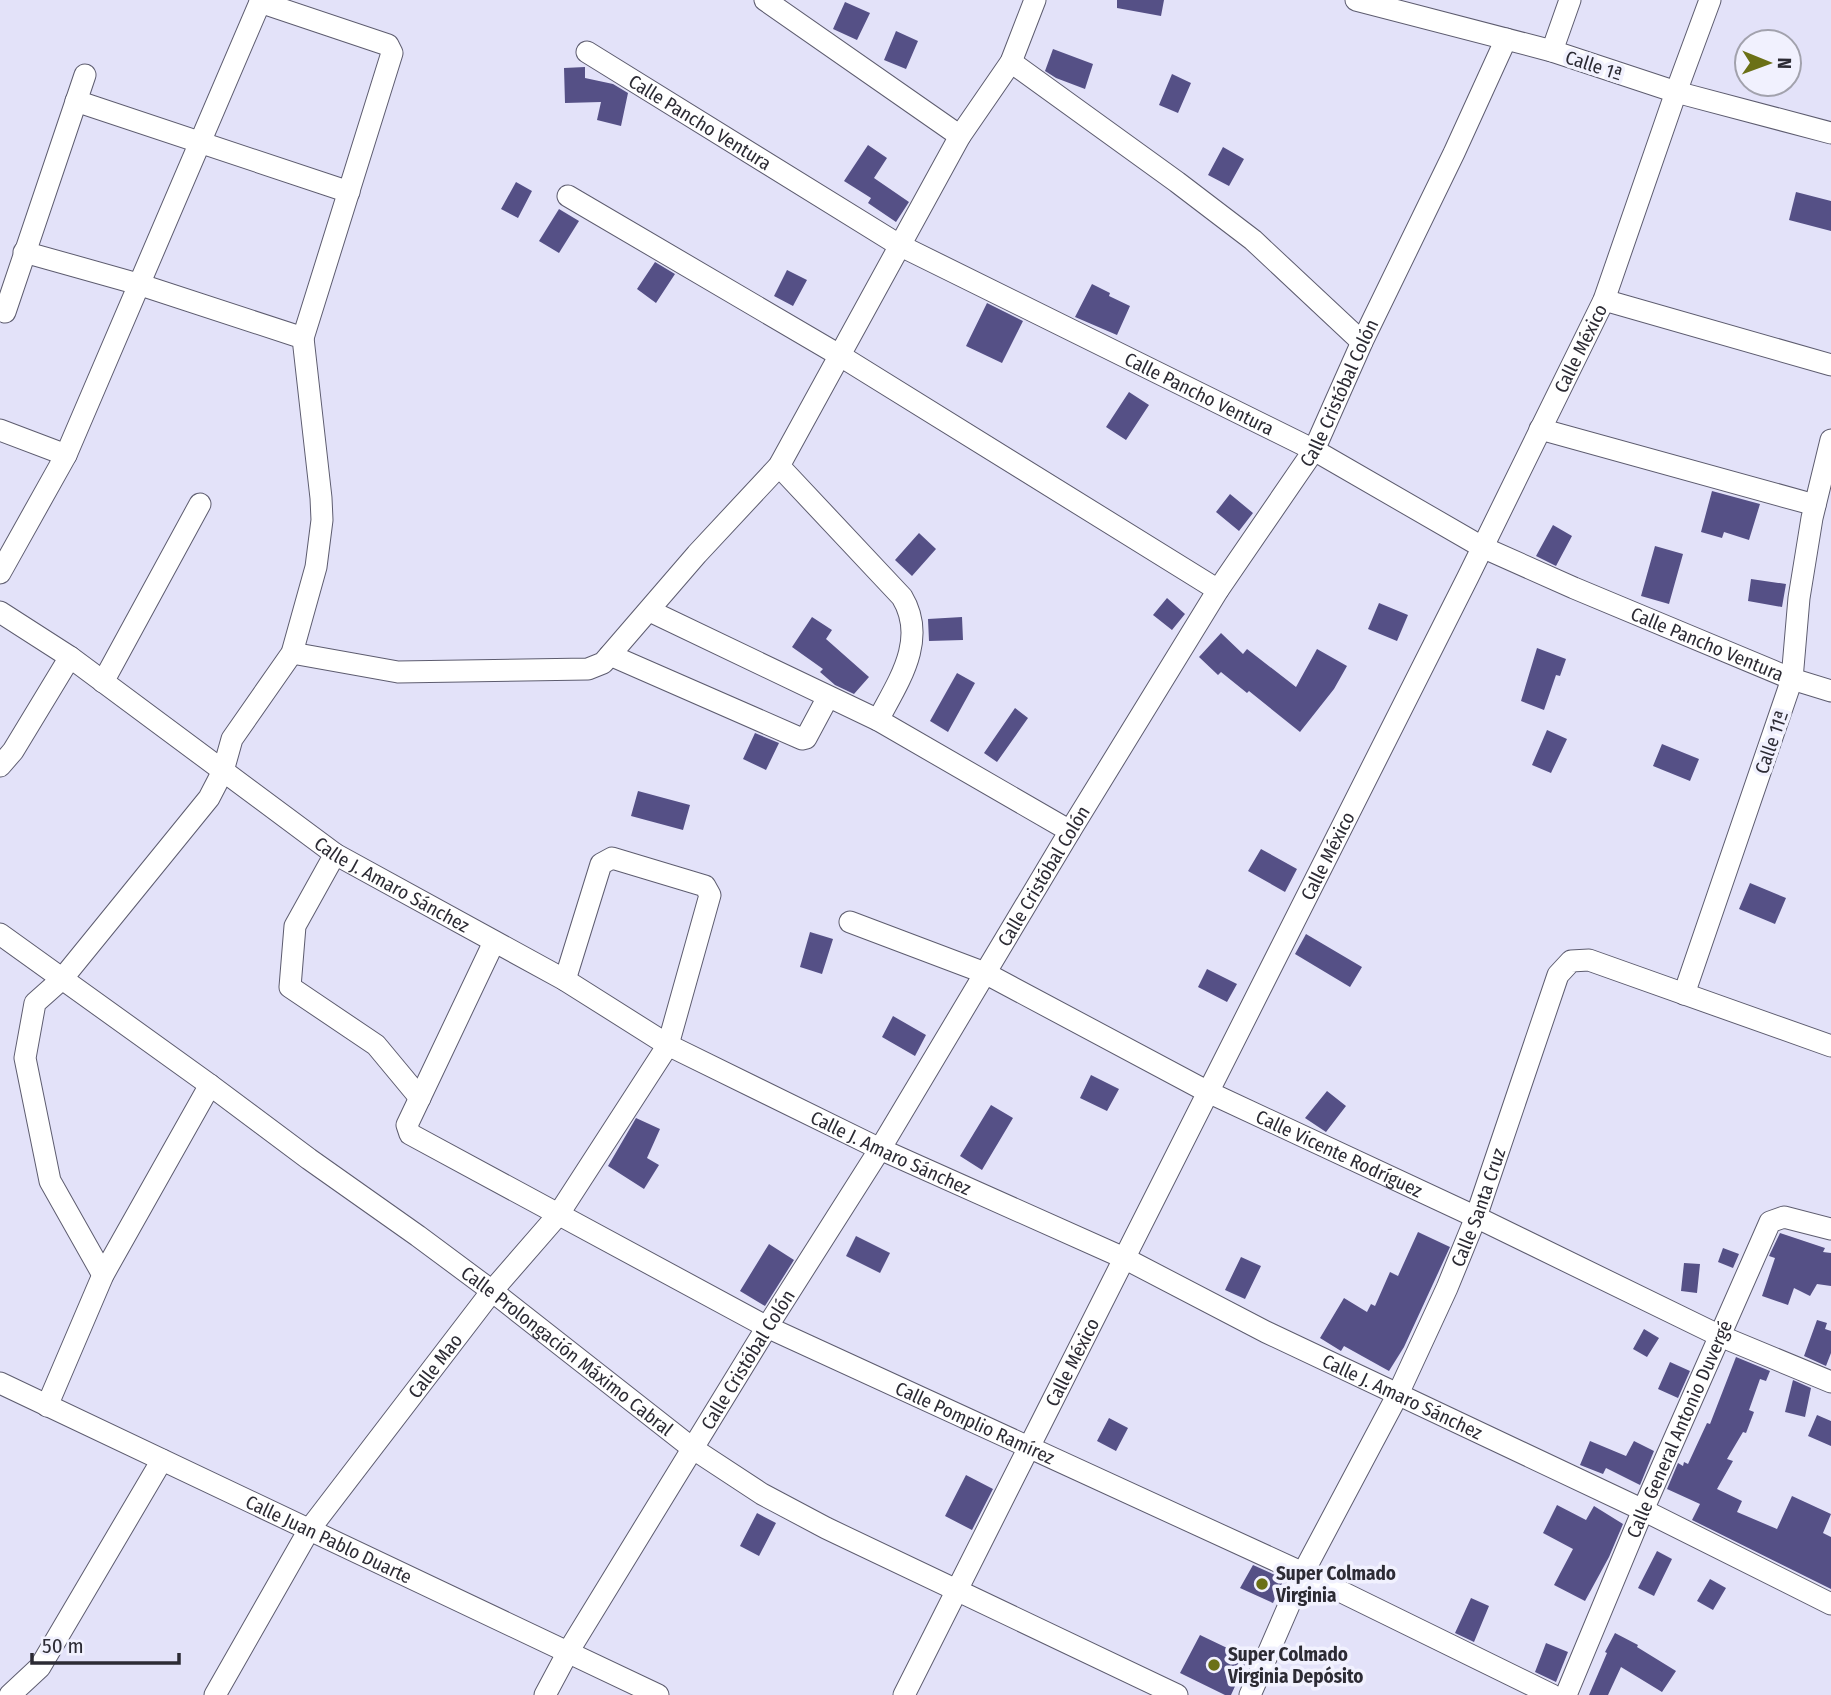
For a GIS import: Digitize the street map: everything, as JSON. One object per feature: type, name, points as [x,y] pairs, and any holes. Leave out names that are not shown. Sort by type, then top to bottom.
[{"type":"street","points":[[292,653],[398,673],[588,669],[603,663],[697,554],[779,466],[960,136],[1011,62],[1035,0]]},
{"type":"street","points":[[1552,51],[1570,0]]},
{"type":"street","name":"Calle México","points":[[904,1695],[1604,300],[1710,0]]},
{"type":"street","points":[[0,573],[66,455],[261,1],[388,45],[392,53],[303,338],[322,520],[316,567],[292,653],[232,740],[223,771],[209,797],[62,979],[35,1003],[25,1059],[50,1181],[103,1275]]},
{"type":"street","points":[[769,1],[960,136]]},
{"type":"street","name":"Calle 1ª","points":[[1361,1],[1506,38],[1676,92],[1831,133]]},
{"type":"street","name":"Calle Cristóbal Colón","points":[[545,1695],[568,1652],[692,1448],[880,1149],[1218,590],[1314,450],[1362,342],[1454,153],[1506,38]]},
{"type":"street","name":"Calle Pancho Ventura","points":[[587,52],[899,245],[1314,450],[1482,547],[1792,679],[1831,691]]},
{"type":"street","points":[[1011,62],[1177,181],[1253,240],[1362,342]]},
{"type":"street","points":[[5,312],[85,75]]},
{"type":"street","points":[[76,101],[349,192]]},
{"type":"street","points":[[568,196],[839,355],[1218,590]]},
{"type":"street","points":[[24,252],[138,284],[303,338]]},
{"type":"street","points":[[1604,300],[1831,365]]},
{"type":"street","points":[[1540,429],[1815,505]]},
{"type":"street","points":[[0,430],[66,455]]},
{"type":"street","name":"Calle 11ª","points":[[1684,994],[1792,679],[1799,598],[1815,505],[1831,440]]},
{"type":"street","points":[[779,466],[907,605],[913,632],[909,659],[878,720]]},
{"type":"street","points":[[103,682],[200,504]]},
{"type":"street","points":[[650,611],[878,720],[1070,831]]},
{"type":"street","name":"Calle J. Amaro Sánchez","points":[[0,612],[70,657],[335,854],[565,980],[668,1045],[880,1149],[1124,1258],[1266,1332],[1643,1510],[1831,1604]]},
{"type":"street","points":[[610,655],[802,739],[806,738],[828,697]]},
{"type":"street","points":[[0,766],[13,751],[70,657]]},
{"type":"street","points":[[335,854],[295,926],[290,987],[376,1045],[420,1098],[494,942]]},
{"type":"street","name":"Calle Mao","points":[[215,1695],[309,1530],[492,1291],[558,1215],[668,1045],[710,895],[705,886],[612,858],[606,860],[601,864],[565,980]]},
{"type":"street","name":"Calle Vicente Rodríguez","points":[[850,922],[985,973],[1208,1092],[1476,1217],[1720,1336],[1831,1382]]},
{"type":"street","name":"Calle Prolongación Máximo Cabral","points":[[0,934],[492,1291],[692,1448],[773,1500],[826,1528],[1177,1695]]},
{"type":"street","name":"Calle Santa Cruz","points":[[1250,1695],[1303,1573],[1397,1396],[1447,1288],[1476,1217],[1559,975],[1571,961],[1589,960],[1831,1046]]},
{"type":"street","points":[[47,1406],[103,1275],[210,1085]]},
{"type":"street","name":"Calle Pomplio Ramírez","points":[[420,1098],[408,1129],[410,1134],[767,1327],[1303,1573],[1552,1695]]},
{"type":"street","name":"Calle General Antonio Duvergé","points":[[1566,1695],[1643,1510],[1769,1222],[1784,1217],[1831,1229]]},
{"type":"street","name":"Calle Juan Pablo Duarte","points":[[0,1383],[658,1695]]},
{"type":"street","points":[[10,1695],[40,1667],[162,1460]]},
{"type":"building","points":[[1117,0],[1164,0],[1161,16],[1117,8]]},
{"type":"building","points":[[845,2],[870,13],[857,40],[833,29]]},
{"type":"building","points":[[896,31],[918,41],[906,69],[884,60]]},
{"type":"building","points":[[1053,49],[1093,64],[1085,89],[1045,71]]},
{"type":"building","points":[[585,67],[585,78],[613,84],[628,93],[621,126],[597,120],[601,102],[565,103],[564,68]]},
{"type":"building","points":[[1172,74],[1191,83],[1178,113],[1159,105]]},
{"type":"building","points":[[868,145],[887,158],[874,178],[909,202],[896,222],[868,203],[871,198],[844,181]]},
{"type":"building","points":[[1223,147],[1244,159],[1229,186],[1208,175]]},
{"type":"building","points":[[516,182],[532,191],[518,218],[501,209]]},
{"type":"building","points":[[1796,192],[1831,201],[1831,231],[1789,220]]},
{"type":"building","points":[[559,209],[579,221],[559,253],[539,241]]},
{"type":"building","points":[[655,262],[675,274],[656,303],[637,289]]},
{"type":"building","points":[[787,270],[807,280],[793,306],[774,296]]},
{"type":"building","points":[[1092,284],[1130,306],[1117,335],[1075,317]]},
{"type":"building","points":[[987,303],[1023,321],[1002,363],[966,346]]},
{"type":"building","points":[[1129,392],[1149,405],[1126,440],[1106,427]]},
{"type":"building","points":[[1712,491],[1760,504],[1749,540],[1724,532],[1722,538],[1701,532]]},
{"type":"building","points":[[1230,494],[1253,513],[1239,531],[1216,512]]},
{"type":"building","points":[[1553,525],[1572,536],[1556,566],[1536,556]]},
{"type":"building","points":[[919,533],[936,549],[912,576],[895,560]]},
{"type":"building","points":[[1655,546],[1683,554],[1669,604],[1641,596]]},
{"type":"building","points":[[1751,579],[1786,584],[1782,607],[1748,601]]},
{"type":"building","points":[[1167,598],[1185,614],[1172,630],[1153,615]]},
{"type":"building","points":[[1379,603],[1408,615],[1397,641],[1368,629]]},
{"type":"building","points":[[812,617],[832,630],[826,639],[869,677],[854,694],[835,685],[820,672],[823,669],[792,647]]},
{"type":"building","points":[[962,617],[963,640],[929,641],[928,619]]},
{"type":"building","points":[[1221,633],[1243,654],[1247,649],[1296,687],[1317,649],[1347,666],[1334,689],[1300,732],[1249,691],[1247,693],[1221,672],[1218,675],[1199,657]]},
{"type":"building","points":[[1537,648],[1566,659],[1560,676],[1556,675],[1544,710],[1521,701]]},
{"type":"building","points":[[957,673],[975,683],[948,732],[930,721]]},
{"type":"building","points":[[1015,708],[1028,718],[997,762],[984,753]]},
{"type":"building","points":[[1547,730],[1567,739],[1551,773],[1532,765]]},
{"type":"building","points":[[755,733],[779,743],[766,770],[743,759]]},
{"type":"building","points":[[1662,744],[1699,759],[1690,781],[1653,766]]},
{"type":"building","points":[[638,791],[690,805],[683,830],[631,816]]},
{"type":"building","points":[[1261,849],[1297,869],[1285,892],[1248,871]]},
{"type":"building","points":[[1750,883],[1786,898],[1775,924],[1739,909]]},
{"type":"building","points":[[810,932],[833,939],[822,974],[800,967]]},
{"type":"building","points":[[1306,934],[1362,967],[1350,987],[1295,954]]},
{"type":"building","points":[[1207,969],[1237,984],[1227,1002],[1198,987]]},
{"type":"building","points":[[893,1016],[926,1035],[915,1056],[882,1037]]},
{"type":"building","points":[[1091,1075],[1119,1089],[1107,1111],[1080,1098]]},
{"type":"building","points":[[1327,1091],[1346,1106],[1326,1132],[1305,1118]]},
{"type":"building","points":[[991,1105],[1013,1118],[982,1170],[960,1156]]},
{"type":"building","points":[[636,1118],[660,1129],[647,1158],[659,1165],[644,1189],[608,1166]]},
{"type":"building","points":[[1418,1232],[1450,1247],[1404,1347],[1389,1371],[1344,1346],[1341,1351],[1320,1338],[1344,1298],[1367,1312],[1371,1304],[1375,1306],[1390,1272],[1398,1276]]},
{"type":"building","points":[[1780,1233],[1825,1248],[1823,1252],[1831,1253],[1831,1286],[1817,1284],[1810,1296],[1794,1288],[1788,1305],[1762,1296],[1775,1258],[1769,1256]]},
{"type":"building","points":[[856,1236],[890,1253],[880,1273],[846,1256]]},
{"type":"building","points":[[769,1244],[794,1260],[765,1306],[740,1291]]},
{"type":"building","points":[[1723,1248],[1739,1254],[1733,1268],[1718,1262]]},
{"type":"building","points":[[1241,1257],[1261,1266],[1245,1299],[1225,1290]]},
{"type":"building","points":[[1684,1263],[1700,1264],[1697,1293],[1681,1291]]},
{"type":"building","points":[[1817,1320],[1827,1323],[1825,1329],[1831,1331],[1831,1353],[1826,1366],[1804,1356]]},
{"type":"building","points":[[1644,1329],[1659,1338],[1647,1357],[1633,1349]]},
{"type":"building","points":[[1736,1357],[1770,1371],[1766,1381],[1760,1379],[1749,1410],[1754,1412],[1746,1433],[1743,1432],[1727,1459],[1733,1461],[1717,1489],[1742,1501],[1737,1512],[1777,1529],[1792,1496],[1831,1514],[1823,1533],[1831,1537],[1831,1589],[1692,1520],[1700,1504],[1667,1489],[1678,1463],[1683,1466],[1684,1462],[1688,1464],[1707,1423],[1710,1424]]},
{"type":"building","points":[[1670,1362],[1690,1371],[1678,1398],[1658,1389]]},
{"type":"building","points":[[1793,1380],[1811,1388],[1805,1417],[1785,1412]]},
{"type":"building","points":[[1817,1415],[1831,1421],[1831,1446],[1808,1436]]},
{"type":"building","points":[[1109,1418],[1128,1428],[1116,1451],[1097,1441]]},
{"type":"building","points":[[1590,1441],[1626,1456],[1634,1441],[1654,1451],[1640,1485],[1606,1468],[1603,1474],[1580,1465]]},
{"type":"building","points":[[966,1475],[993,1489],[972,1530],[945,1516]]},
{"type":"building","points":[[1557,1505],[1586,1520],[1594,1506],[1623,1524],[1585,1601],[1554,1585],[1573,1549],[1543,1533]]},
{"type":"building","points":[[757,1513],[776,1523],[759,1556],[740,1546]]},
{"type":"building","points":[[1657,1551],[1672,1559],[1654,1596],[1638,1588]]},
{"type":"building","name":"Super Colmado Virginia","points":[[1253,1565],[1284,1579],[1273,1603],[1240,1588]]},
{"type":"building","points":[[1710,1579],[1726,1588],[1713,1610],[1697,1601]]},
{"type":"building","points":[[1471,1598],[1489,1606],[1474,1642],[1455,1633]]},
{"type":"building","points":[[1615,1633],[1676,1671],[1662,1692],[1621,1667],[1608,1695],[1589,1695]]},
{"type":"building","name":"Super Colmado Virginia Depósito","points":[[1200,1635],[1248,1658],[1231,1695],[1225,1695],[1180,1673]]},
{"type":"building","points":[[1546,1643],[1568,1652],[1556,1682],[1535,1672]]},
{"type":"place","name":"Super Colmado Virginia","points":[[1262,1584]]},
{"type":"place","name":"Super Colmado Virginia Depósito","points":[[1214,1665]]}]
